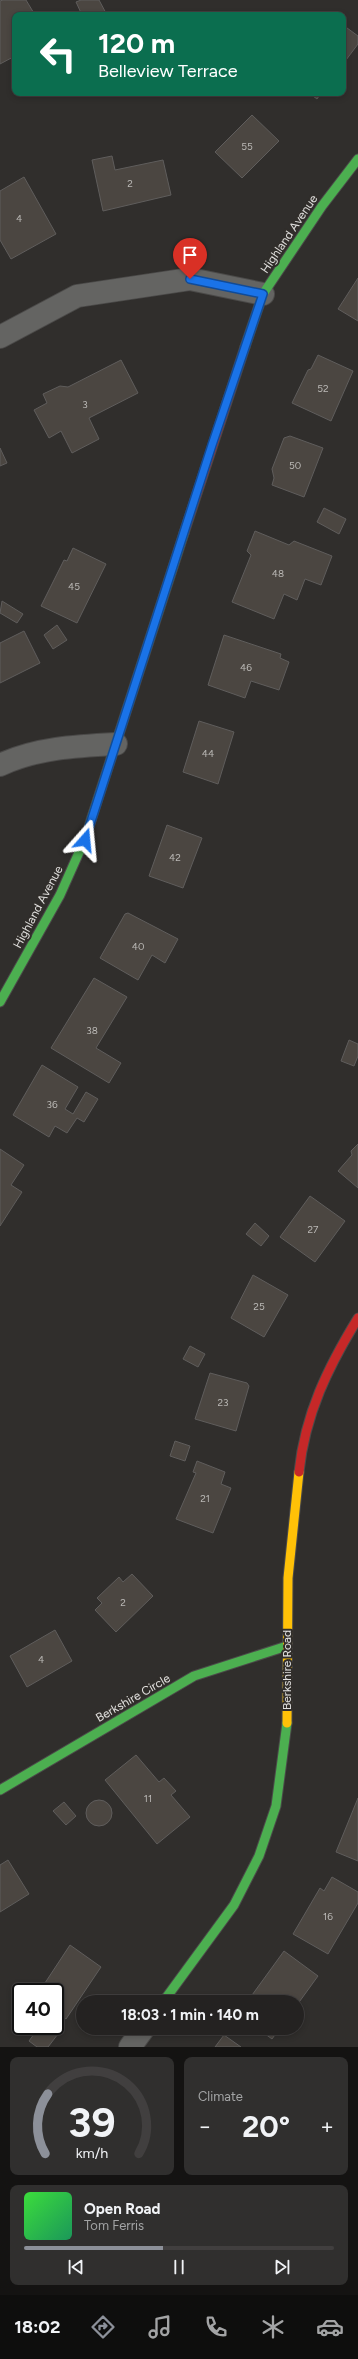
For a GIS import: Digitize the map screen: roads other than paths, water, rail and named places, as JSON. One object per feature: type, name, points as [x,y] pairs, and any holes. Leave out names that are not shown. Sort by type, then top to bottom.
[{"type":"street","name":"Highland Avenue","points":[[0,1002],[63,888],[85,840],[263,294],[322,206],[358,159]]},
{"type":"street","points":[[0,337],[77,296],[190,279],[263,294]]},
{"type":"street","points":[[0,765],[11,760],[63,746],[116,744]]},
{"type":"street","name":"Berkshire Road","points":[[167,1995],[234,1905],[259,1856],[276,1806],[287,1733],[288,1578],[301,1452],[317,1393],[334,1357],[358,1318]]},
{"type":"street","name":"Berkshire Circle","points":[[0,1790],[194,1676],[287,1646]]},
{"type":"street","points":[[130,2047],[139,2035]]}]
